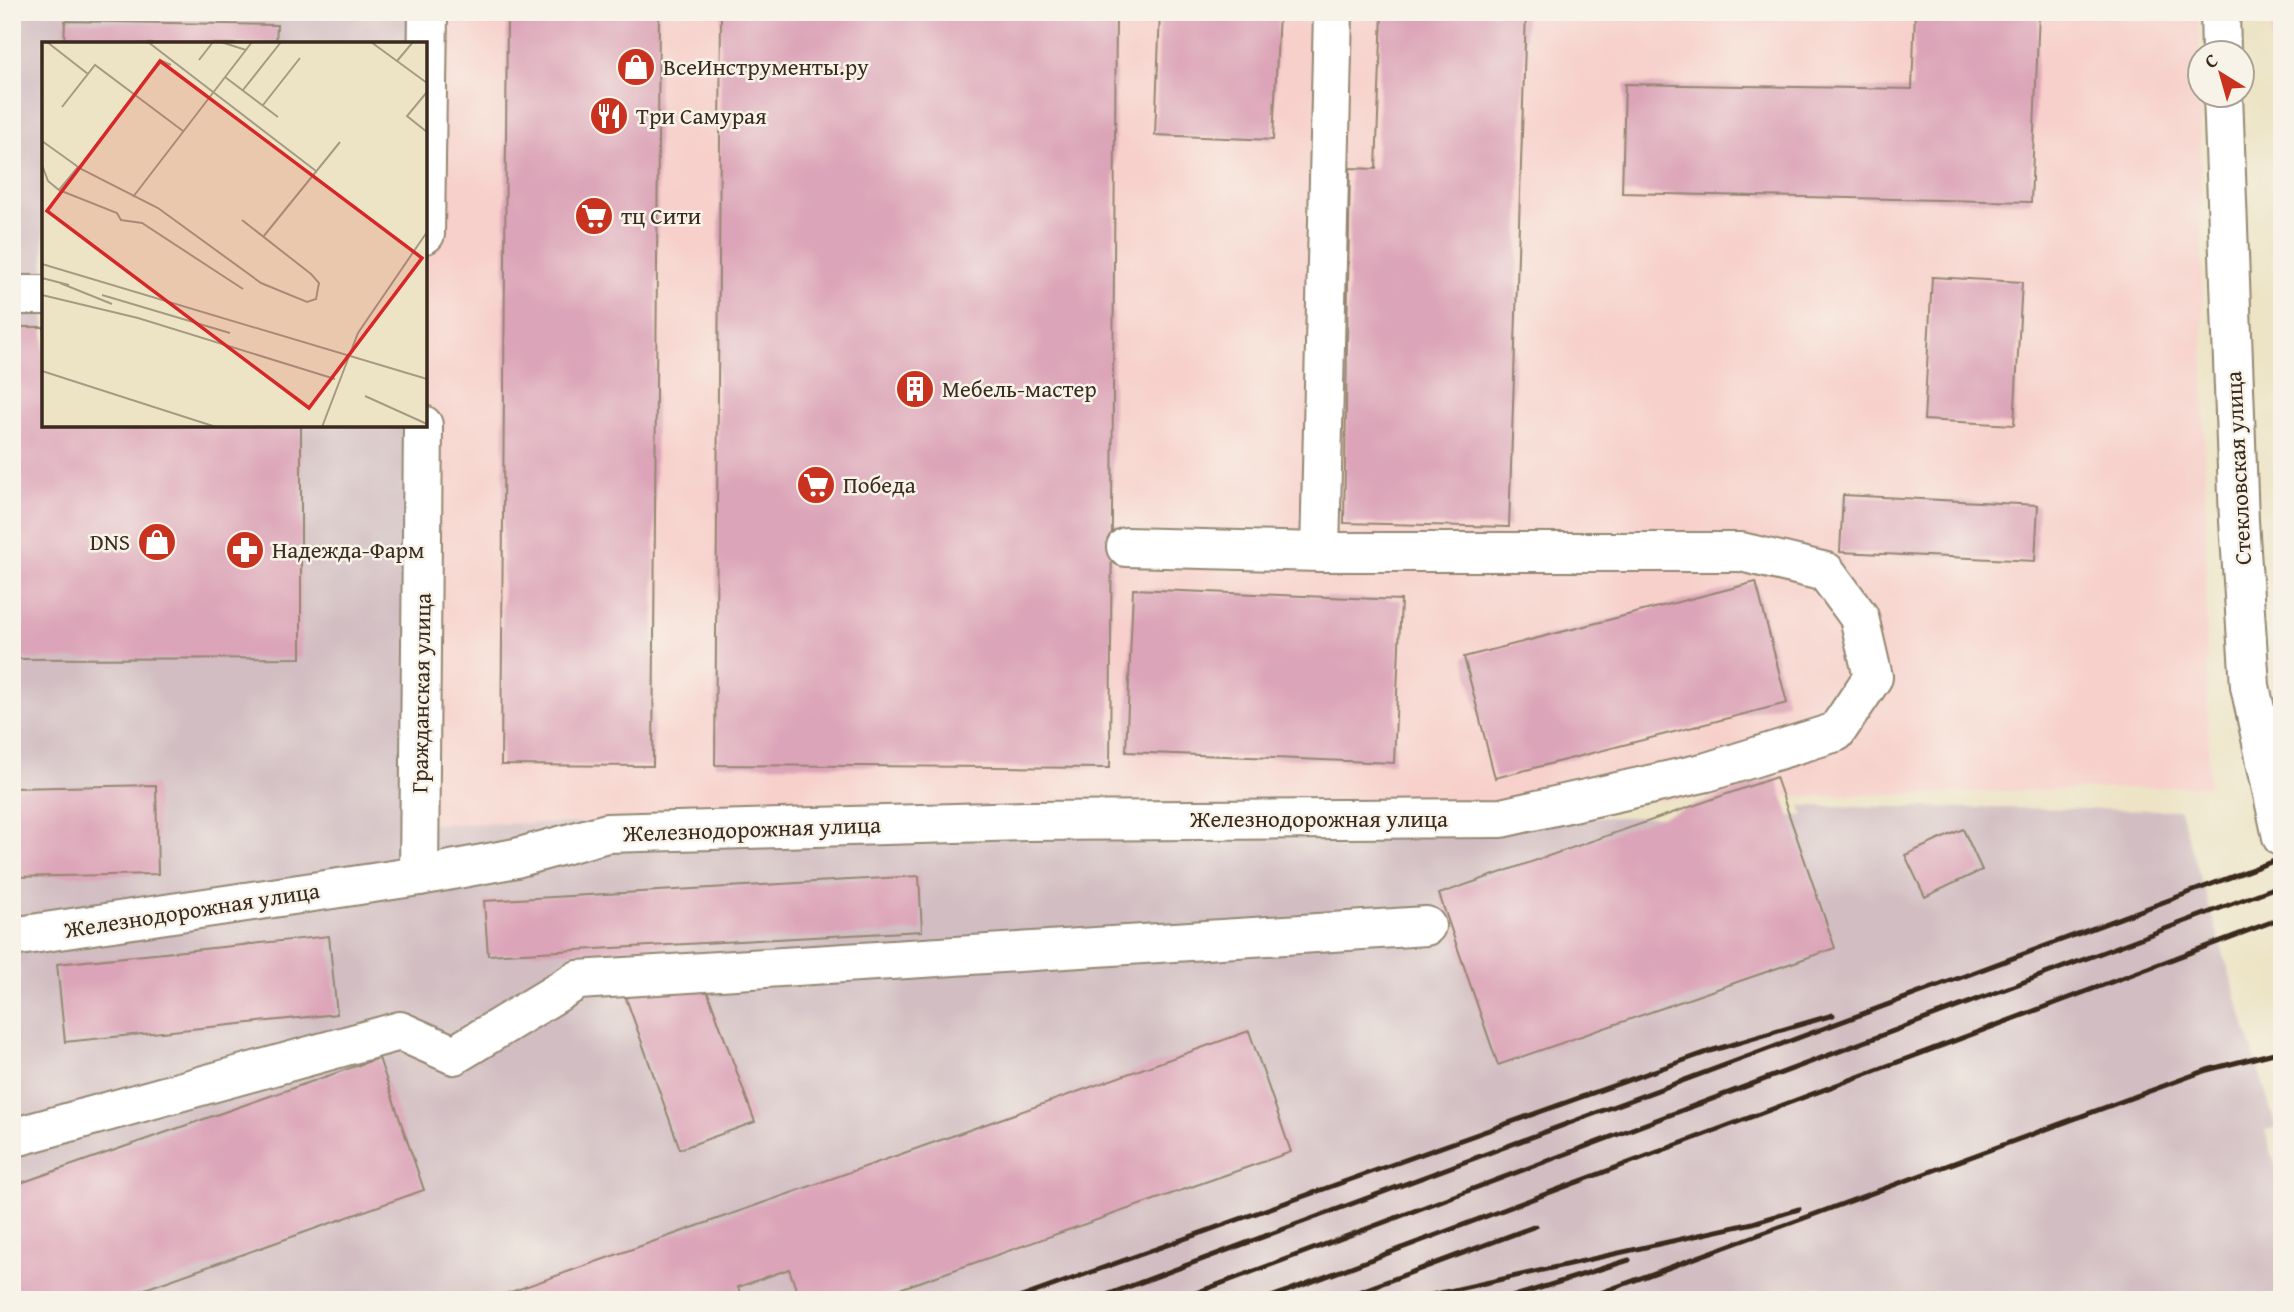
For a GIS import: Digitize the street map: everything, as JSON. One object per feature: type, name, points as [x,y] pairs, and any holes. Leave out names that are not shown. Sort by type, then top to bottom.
[{"type":"street","points":[[427,86],[428,12]]},
{"type":"street","points":[[1320,552],[1333,12]]},
{"type":"street","points":[[2220,12],[2221,38]]},
{"type":"street","name":"Стекловская улица","points":[[2224,108],[2239,521],[2250,686],[2282,837]]},
{"type":"street","points":[[12,295],[42,295]]},
{"type":"street","name":"Гражданская улица","points":[[419,876],[423,427]]},
{"type":"street","name":"Железнодорожная улица","points":[[12,937],[419,876],[516,858],[607,833],[1026,821],[1501,818],[1707,772],[1836,732],[1874,677],[1859,617],[1826,572],[1741,552],[1320,552],[1126,547]]},
{"type":"street","points":[[12,1138],[400,1031],[454,1055],[578,980],[1426,926]]},
{"type":"shaded area","points":[[12,12],[2199,12],[2199,38],[2186,38],[2186,108],[2200,108],[2209,786],[601,827],[12,922]]},
{"type":"shaded area","points":[[12,12],[423,12],[422,42],[42,42],[42,427],[420,427],[418,824],[1804,816],[1800,806],[2180,810],[2276,1127],[2265,1131],[2282,1185],[2282,1300],[12,1300]]},
{"type":"shaded area","points":[[2269,12],[2282,12],[2282,196]]},
{"type":"building","points":[[507,12],[659,12],[653,766],[501,765]]},
{"type":"building","name":"Мебель-мастер","points":[[721,12],[1116,12],[1110,768],[715,765]]},
{"type":"building","points":[[1160,12],[1279,12],[1273,140],[1155,135]]},
{"type":"building","points":[[1382,12],[1526,12],[1509,527],[1344,523],[1350,168],[1376,169]]},
{"type":"building","points":[[1915,12],[2039,12],[2031,202],[1622,193],[1625,84],[1912,89]]},
{"type":"building","points":[[65,21],[277,25],[276,42],[64,42]]},
{"type":"building","points":[[1932,277],[2022,282],[2014,425],[1924,420]]},
{"type":"building","name":"DNS","points":[[12,327],[42,327],[42,427],[301,427],[301,658],[12,659]]},
{"type":"building","points":[[1843,495],[2038,505],[2035,561],[1840,552]]},
{"type":"building","points":[[1756,582],[1787,703],[1495,778],[1464,657]]},
{"type":"building","points":[[1133,589],[1401,600],[1394,763],[1126,752]]},
{"type":"building","points":[[1776,777],[1835,948],[1498,1065],[1439,894]]},
{"type":"building","points":[[156,785],[158,874],[12,877],[12,788]]},
{"type":"building","points":[[1963,829],[1982,870],[1925,897],[1905,855]]},
{"type":"building","points":[[919,876],[922,931],[488,955],[484,901]]},
{"type":"building","points":[[329,936],[337,1014],[65,1042],[57,964]]},
{"type":"building","points":[[700,971],[755,1122],[680,1149],[626,998]]},
{"type":"building","points":[[1249,1031],[1291,1152],[868,1300],[800,1300],[789,1269],[738,1287],[742,1300],[488,1300]]},
{"type":"building","points":[[379,1058],[424,1190],[114,1300],[12,1300],[12,1186]]},
{"type":"railway","points":[[1093,1300],[2282,858]]},
{"type":"railway","points":[[1177,1300],[2282,885]]},
{"type":"railway","points":[[1263,1300],[2282,918]]},
{"type":"railway","points":[[1013,1300],[1710,1051],[1833,1015]]},
{"type":"railway","points":[[1581,1300],[2207,1070],[2282,1051]]},
{"type":"railway","points":[[1409,1300],[1753,1223],[1799,1209]]},
{"type":"railway","points":[[1337,1300],[1536,1226]]},
{"type":"railway","points":[[1502,1300],[1629,1260]]},
{"type":"place","name":"ВсеИнструменты.ру","points":[[636,67]]},
{"type":"place","name":"Три Самурая","points":[[609,116]]},
{"type":"place","name":"тц Сити","points":[[594,216]]},
{"type":"place","name":"Мебель-мастер","points":[[915,389]]},
{"type":"place","name":"Победа","points":[[816,485]]},
{"type":"place","name":"DNS","points":[[157,542]]},
{"type":"place","name":"Надежда-Фарм","points":[[245,550]]}]
